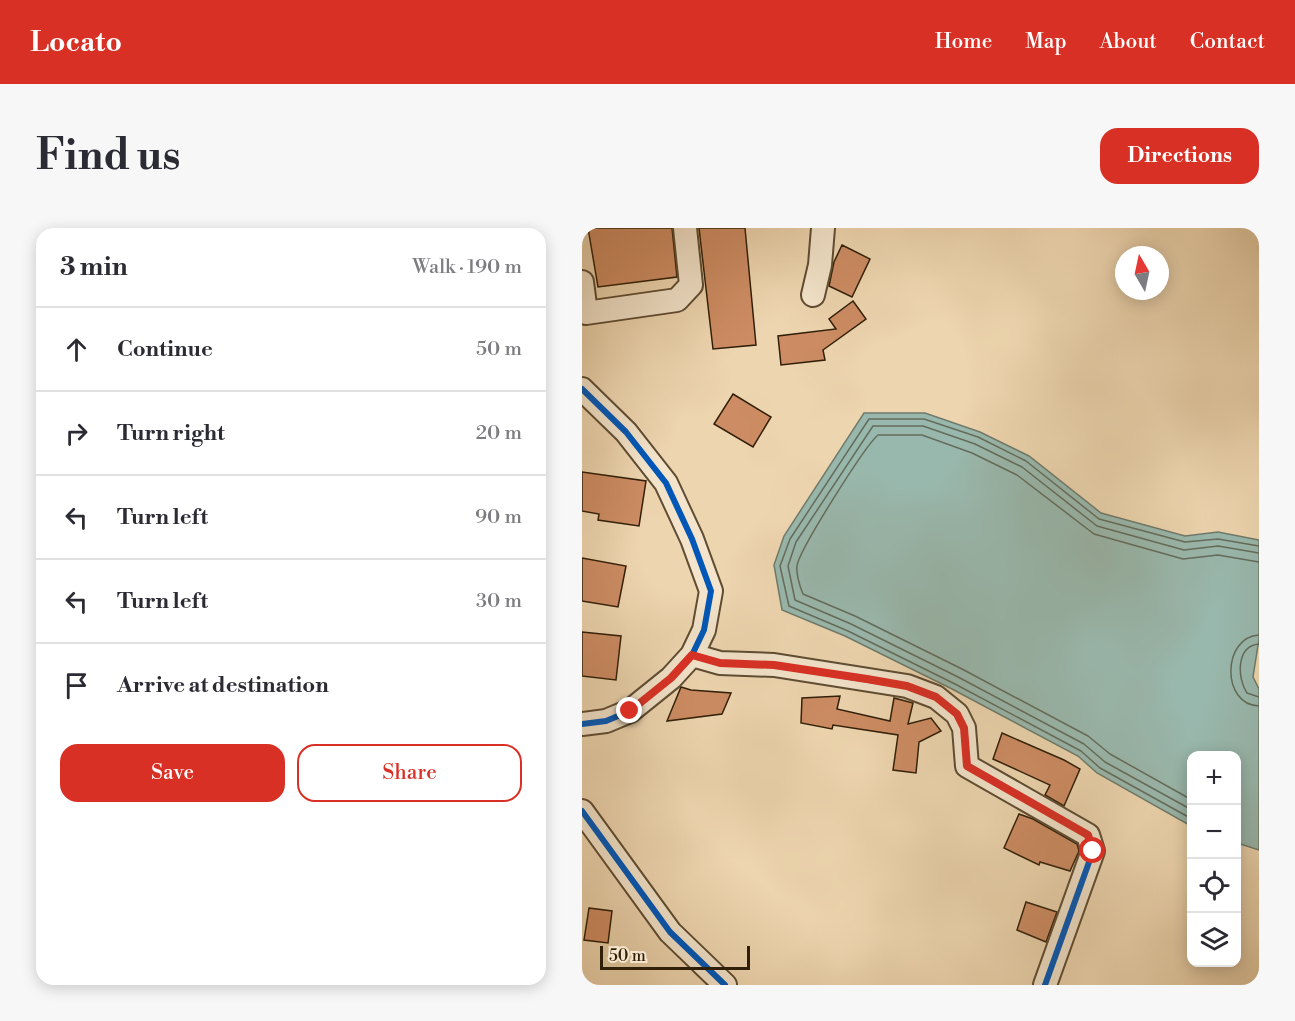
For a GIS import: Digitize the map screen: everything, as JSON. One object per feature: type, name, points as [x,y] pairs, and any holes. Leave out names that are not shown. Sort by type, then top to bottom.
[{"type":"street","points":[[582,282],[586,312],[677,300],[691,285],[685,228]]},
{"type":"street","points":[[813,295],[820,265],[823,228]]},
{"type":"street","points":[[582,389],[626,432],[666,483],[692,540],[711,591],[704,630],[692,655],[671,678],[630,711],[606,721],[582,724]]},
{"type":"street","points":[[692,655],[720,663],[774,665],[867,679],[907,686],[936,697],[957,714],[964,728],[967,766],[1088,835],[1093,851],[1045,985]]},
{"type":"street","points":[[582,811],[670,932],[725,985]]},
{"type":"water","points":[[864,413],[925,413],[980,432],[1029,456],[1101,513],[1185,536],[1218,532],[1259,540],[1259,639],[1253,677],[1259,689],[1259,850],[1241,844],[1241,751],[1187,751],[1187,824],[1097,773],[1078,756],[952,689],[845,636],[782,610],[774,565],[784,536]]},
{"type":"building","points":[[588,228],[672,228],[677,277],[598,287]]},
{"type":"building","points":[[699,228],[745,228],[756,345],[713,349]]},
{"type":"building","points":[[842,245],[870,259],[852,297],[829,286],[834,262]]},
{"type":"building","points":[[853,301],[866,319],[823,350],[825,360],[781,365],[778,336],[836,329],[829,319]]},
{"type":"building","points":[[733,394],[771,417],[753,447],[714,424]]},
{"type":"building","points":[[582,472],[646,481],[639,526],[598,520],[599,514],[582,511]]},
{"type":"building","points":[[582,558],[626,566],[618,607],[582,601]]},
{"type":"building","points":[[582,632],[621,636],[616,680],[582,676]]},
{"type":"building","points":[[681,687],[731,693],[722,714],[667,721]]},
{"type":"building","points":[[840,696],[837,709],[890,721],[894,698],[913,703],[908,724],[931,718],[941,731],[919,742],[916,773],[893,770],[898,735],[833,725],[832,729],[801,723],[802,698]]},
{"type":"building","points":[[1002,733],[1080,769],[1064,806],[1045,795],[1050,785],[993,759]]},
{"type":"building","points":[[1019,814],[1033,819],[1077,844],[1079,851],[1070,871],[1040,862],[1039,865],[1004,848]]},
{"type":"building","points":[[1026,902],[1057,912],[1046,942],[1017,930]]},
{"type":"building","points":[[589,908],[612,911],[608,943],[584,940]]},
{"type":"cycle path","points":[[582,389],[626,432],[666,483],[692,539],[711,591],[704,630],[692,655],[671,678],[630,711],[606,721],[582,724]]},
{"type":"cycle path","points":[[692,655],[720,663],[774,665],[907,686],[936,697],[957,714],[964,728],[967,766],[1088,835],[1093,851],[1045,985]]},
{"type":"cycle path","points":[[582,811],[670,932],[725,985]]},
{"type":"route","points":[[630,711],[671,678],[692,655],[720,663],[774,665],[907,686],[936,697],[957,714],[964,728],[967,766],[1088,835],[1093,851]]}]
